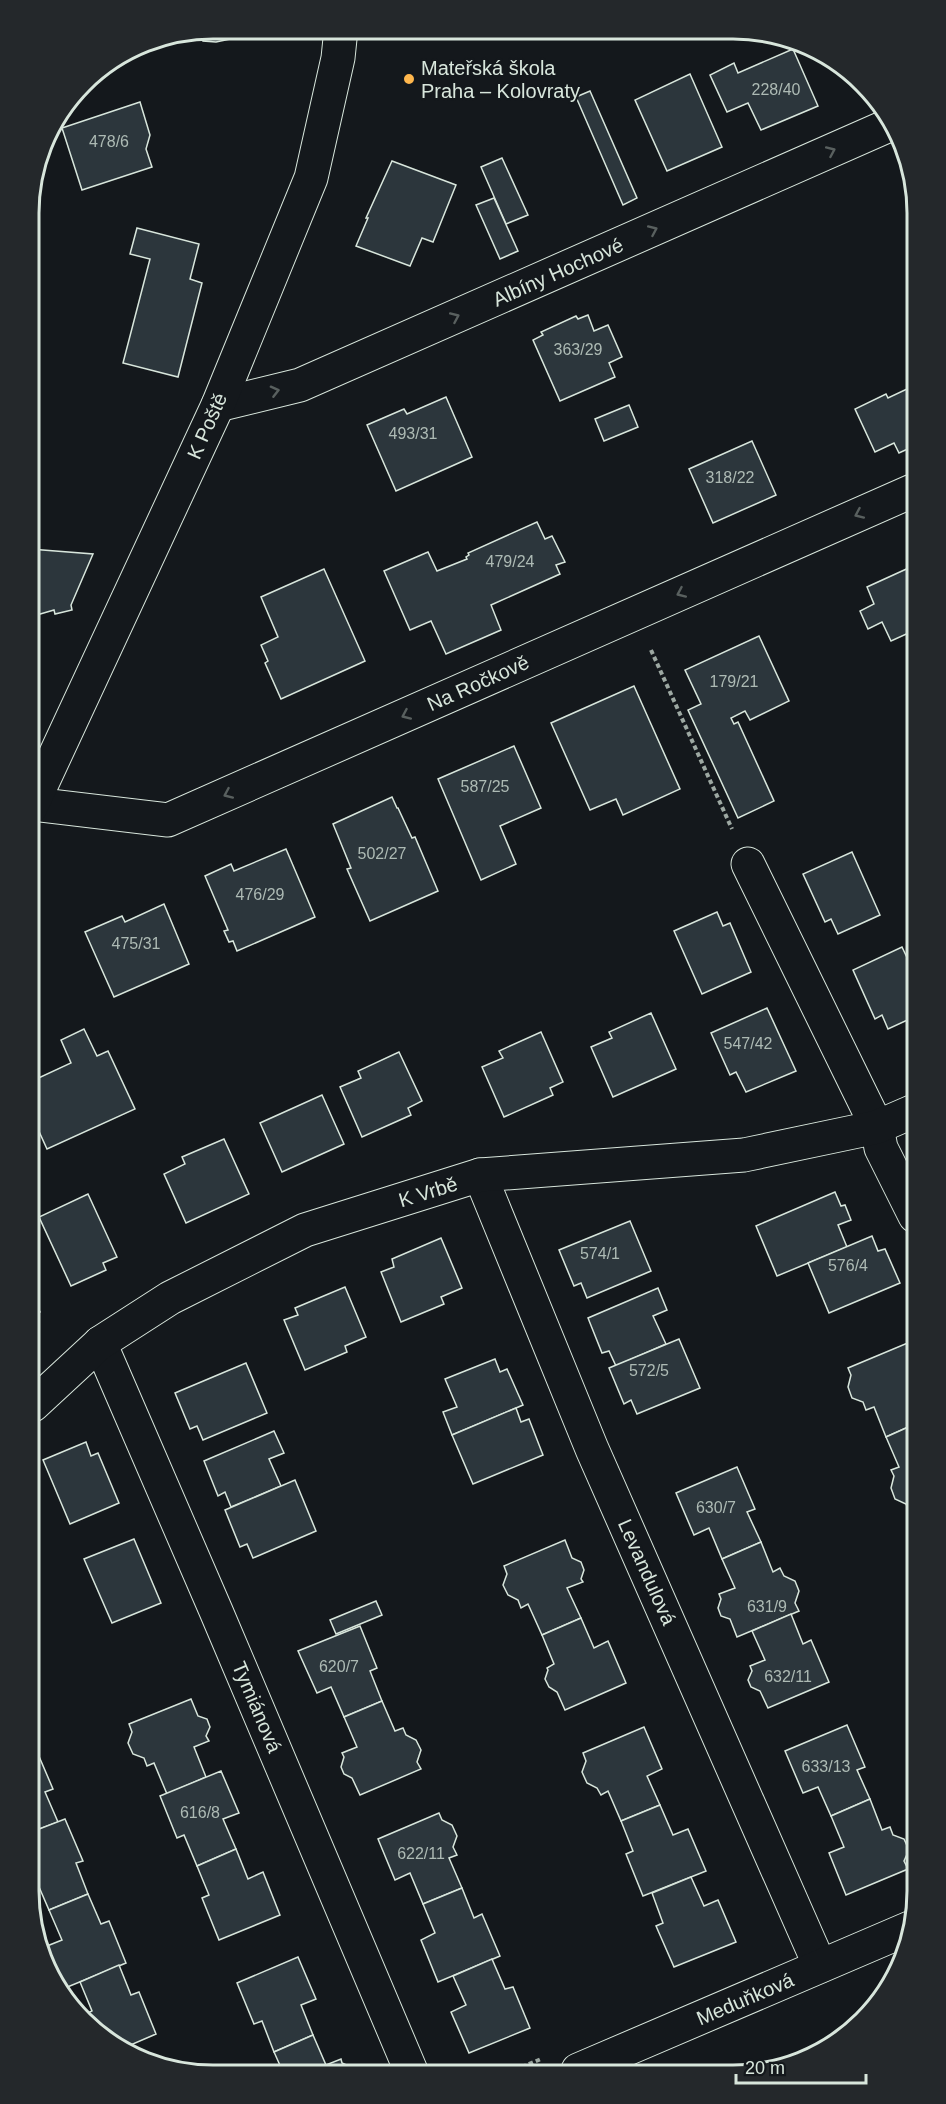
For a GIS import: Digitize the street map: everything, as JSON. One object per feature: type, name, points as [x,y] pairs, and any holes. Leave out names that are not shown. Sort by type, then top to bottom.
[{"type":"street","name":"K Poště","points":[[39,790],[218,405],[311,178],[338,58],[339,39]]},
{"type":"street","name":"Albíny Hochové","points":[[218,405],[300,385],[885,127]]},
{"type":"street","name":"Na Ročkově","points":[[39,806],[168,820],[907,493]]},
{"type":"street","points":[[748,864],[877,1127],[881,1148],[907,1200]]},
{"type":"street","name":"K Vrbě","points":[[39,1399],[100,1343],[170,1298],[305,1230],[480,1175],[744,1155],[877,1127],[907,1114]]},
{"type":"street","name":"Levandulová","points":[[480,1175],[592,1449],[819,1966]]},
{"type":"street","name":"Tymiánová","points":[[100,1343],[212,1600],[408,2065]]},
{"type":"street","name":"Meduňková","points":[[590,2065],[902,1931]]},
{"type":"path","points":[[634,614],[748,864]]},
{"type":"building","points":[[203,39],[230,39],[216,42],[203,41]]},
{"type":"building","points":[[792,49],[818,106],[761,130],[748,103],[727,112],[710,75],[734,63],[738,73]]},
{"type":"building","points":[[690,74],[722,147],[667,171],[635,100]]},
{"type":"building","points":[[590,91],[637,198],[623,205],[576,97]]},
{"type":"building","points":[[140,102],[150,135],[146,149],[152,167],[82,190],[62,128]]},
{"type":"building","points":[[502,158],[528,215],[506,224],[481,167]]},
{"type":"building","points":[[392,161],[456,185],[433,242],[422,238],[410,266],[356,246]]},
{"type":"building","points":[[494,198],[518,251],[500,259],[476,205]]},
{"type":"building","points":[[137,228],[199,244],[190,279],[202,283],[178,377],[123,363],[150,259],[130,254]]},
{"type":"building","points":[[588,315],[594,331],[608,325],[622,357],[609,363],[615,377],[560,401],[533,340],[543,335],[541,332],[576,316],[578,319]]},
{"type":"building","points":[[907,389],[907,449],[899,453],[894,443],[875,452],[855,409],[886,394],[888,398]]},
{"type":"building","points":[[446,397],[472,457],[396,491],[367,425],[404,409],[407,414]]},
{"type":"building","points":[[629,405],[638,427],[604,441],[595,419]]},
{"type":"building","points":[[752,441],[776,495],[713,523],[689,469]]},
{"type":"building","points":[[537,522],[545,539],[552,536],[565,562],[556,565],[560,574],[491,605],[501,630],[446,654],[431,621],[410,630],[384,571],[428,552],[437,571],[467,559],[468,553]]},
{"type":"building","points":[[39,550],[93,554],[71,605],[72,610],[55,614],[54,610],[39,614]]},
{"type":"building","points":[[324,569],[365,661],[281,699],[265,663],[268,661],[261,645],[278,637],[261,597]]},
{"type":"building","points":[[907,569],[907,634],[891,641],[882,622],[868,629],[860,611],[874,604],[867,587]]},
{"type":"building","points":[[759,636],[789,701],[750,720],[745,711],[731,718],[734,724],[738,722],[774,801],[738,818],[688,710],[701,704],[685,670]]},
{"type":"building","points":[[634,686],[680,789],[623,815],[616,799],[590,810],[551,723]]},
{"type":"building","points":[[514,746],[541,808],[500,826],[516,864],[481,880],[438,779]]},
{"type":"building","points":[[392,797],[412,838],[415,837],[438,891],[370,921],[347,869],[351,868],[333,824]]},
{"type":"building","points":[[286,849],[315,917],[237,951],[233,941],[229,942],[224,931],[228,930],[205,876],[231,864],[234,871]]},
{"type":"building","points":[[852,852],[880,915],[838,934],[831,919],[825,922],[803,874]]},
{"type":"building","points":[[164,904],[189,964],[114,997],[85,932],[122,916],[125,922]]},
{"type":"building","points":[[717,912],[723,926],[730,923],[751,972],[702,994],[674,931]]},
{"type":"building","points":[[902,947],[907,958],[907,1020],[888,1029],[882,1015],[875,1019],[853,970]]},
{"type":"building","points":[[767,1008],[796,1071],[746,1092],[736,1072],[730,1075],[711,1033]]},
{"type":"building","points":[[651,1013],[676,1069],[613,1097],[591,1047],[612,1038],[609,1032]]},
{"type":"building","points":[[84,1029],[97,1056],[108,1051],[135,1109],[47,1149],[39,1131],[39,1078],[71,1063],[61,1040]]},
{"type":"building","points":[[541,1032],[563,1082],[550,1088],[553,1095],[504,1117],[482,1067],[503,1058],[499,1051]]},
{"type":"building","points":[[399,1052],[422,1101],[408,1108],[411,1115],[362,1137],[340,1087],[361,1078],[358,1071]]},
{"type":"building","points":[[322,1095],[344,1144],[282,1172],[260,1123]]},
{"type":"building","points":[[224,1139],[249,1194],[186,1223],[164,1174],[185,1164],[182,1157]]},
{"type":"building","points":[[835,1192],[841,1206],[845,1205],[851,1220],[838,1225],[847,1247],[777,1276],[756,1226]]},
{"type":"building","points":[[88,1194],[117,1257],[103,1263],[106,1270],[71,1286],[39,1217]]},
{"type":"building","points":[[630,1221],[651,1271],[587,1298],[581,1283],[574,1286],[559,1250]]},
{"type":"building","points":[[872,1236],[878,1251],[885,1249],[900,1283],[829,1313],[808,1263]]},
{"type":"building","points":[[441,1238],[462,1288],[441,1297],[444,1304],[401,1322],[381,1272],[394,1267],[392,1259]]},
{"type":"building","points":[[345,1287],[366,1337],[345,1346],[347,1352],[305,1370],[284,1320],[298,1315],[295,1308]]},
{"type":"building","points":[[658,1288],[667,1310],[653,1316],[666,1344],[616,1366],[609,1351],[602,1353],[588,1318]]},
{"type":"building","points":[[679,1339],[700,1388],[637,1414],[631,1400],[624,1404],[609,1368]]},
{"type":"building","points":[[907,1343],[907,1428],[886,1437],[874,1407],[866,1410],[863,1402],[852,1398],[848,1387],[851,1375],[848,1368]]},
{"type":"building","points":[[495,1359],[500,1372],[507,1369],[523,1405],[452,1435],[443,1412],[457,1407],[445,1379]]},
{"type":"building","points":[[246,1363],[267,1413],[203,1440],[197,1426],[190,1429],[175,1393]]},
{"type":"building","points":[[516,1408],[521,1422],[529,1419],[543,1455],[473,1484],[452,1435]]},
{"type":"building","points":[[907,1428],[907,1506],[895,1499],[891,1488],[894,1476],[891,1470],[899,1467],[886,1437]]},
{"type":"building","points":[[274,1431],[284,1453],[269,1459],[281,1486],[231,1507],[225,1492],[218,1496],[204,1461]]},
{"type":"building","points":[[86,1442],[91,1456],[98,1453],[119,1503],[70,1524],[43,1460]]},
{"type":"building","points":[[737,1467],[755,1509],[747,1512],[761,1542],[722,1559],[709,1528],[694,1535],[676,1493]]},
{"type":"building","points":[[295,1480],[316,1531],[253,1558],[247,1544],[240,1547],[225,1510]]},
{"type":"building","points":[[134,1539],[161,1603],[112,1623],[84,1559]]},
{"type":"building","points":[[565,1540],[572,1558],[581,1562],[584,1570],[581,1579],[583,1582],[567,1588],[581,1618],[542,1635],[528,1604],[521,1608],[518,1600],[508,1595],[503,1585],[507,1574],[504,1566]]},
{"type":"building","points":[[761,1542],[773,1572],[780,1568],[784,1576],[795,1581],[799,1591],[795,1603],[799,1611],[737,1637],[730,1619],[721,1616],[718,1608],[721,1599],[719,1594],[735,1588],[722,1559]]},
{"type":"building","points":[[376,1601],[382,1615],[336,1634],[330,1620]]},
{"type":"building","points":[[791,1614],[803,1644],[811,1640],[829,1682],[768,1708],[760,1691],[751,1687],[748,1680],[752,1671],[750,1666],[765,1660],[752,1631]]},
{"type":"building","points":[[581,1618],[594,1648],[608,1641],[626,1683],[565,1710],[557,1692],[549,1687],[545,1679],[547,1668],[554,1664],[542,1635]]},
{"type":"building","points":[[360,1626],[377,1668],[370,1671],[382,1701],[344,1717],[331,1687],[317,1693],[298,1651]]},
{"type":"building","points":[[191,1699],[198,1716],[207,1719],[210,1727],[206,1736],[209,1741],[194,1747],[206,1777],[167,1794],[154,1763],[147,1766],[144,1758],[133,1754],[128,1743],[132,1732],[129,1724]]},
{"type":"building","points":[[382,1701],[395,1731],[403,1728],[406,1735],[416,1740],[421,1750],[417,1762],[421,1769],[360,1795],[352,1778],[344,1774],[341,1767],[344,1757],[342,1753],[357,1747],[344,1717]]},
{"type":"building","points":[[847,1725],[865,1767],[857,1770],[870,1799],[831,1816],[818,1787],[803,1793],[785,1751]]},
{"type":"building","points":[[644,1727],[662,1769],[647,1776],[660,1805],[621,1821],[608,1791],[601,1795],[597,1788],[587,1783],[582,1772],[586,1761],[583,1753]]},
{"type":"building","points":[[39,1756],[53,1789],[45,1792],[58,1822],[39,1829]]},
{"type":"building","points":[[221,1771],[239,1813],[223,1819],[236,1849],[197,1866],[184,1835],[177,1838],[160,1796]]},
{"type":"building","points":[[870,1799],[882,1830],[890,1827],[893,1835],[904,1839],[907,1846],[904,1861],[907,1869],[846,1895],[829,1853],[844,1847],[831,1816]]},
{"type":"building","points":[[660,1805],[673,1835],[688,1829],[706,1871],[643,1896],[626,1854],[633,1851],[621,1821]]},
{"type":"building","points":[[439,1813],[442,1820],[452,1825],[457,1836],[453,1847],[457,1855],[449,1858],[462,1888],[423,1904],[410,1873],[395,1880],[378,1839]]},
{"type":"building","points":[[65,1819],[83,1861],[76,1863],[88,1894],[49,1910],[39,1887],[39,1829]]},
{"type":"building","points":[[236,1849],[248,1879],[263,1872],[280,1915],[219,1940],[202,1898],[209,1895],[197,1866]]},
{"type":"building","points":[[691,1877],[704,1906],[718,1900],[736,1942],[674,1967],[656,1926],[663,1923],[652,1893]]},
{"type":"building","points":[[462,1888],[474,1918],[482,1914],[500,1956],[438,1982],[421,1940],[435,1933],[423,1904]]},
{"type":"building","points":[[88,1894],[101,1924],[109,1921],[126,1963],[68,1987],[53,1960],[48,1946],[62,1940],[49,1910]]},
{"type":"building","points":[[298,1957],[316,1999],[301,2005],[313,2035],[274,2052],[262,2021],[254,2024],[237,1983]]},
{"type":"building","points":[[492,1959],[505,1989],[513,1987],[530,2028],[469,2053],[451,2012],[466,2005],[453,1976]]},
{"type":"building","points":[[119,1965],[131,1995],[139,1992],[156,2034],[132,2045],[116,2036],[89,2013],[92,2011],[80,1982]]},
{"type":"building","points":[[313,2035],[326,2065],[280,2065],[274,2052]]},
{"type":"building","points":[[341,2059],[342,2063],[346,2065],[326,2065]]},
{"type":"place","name":"Mateřská škola Praha – Kolovraty","points":[[409,79]]}]
